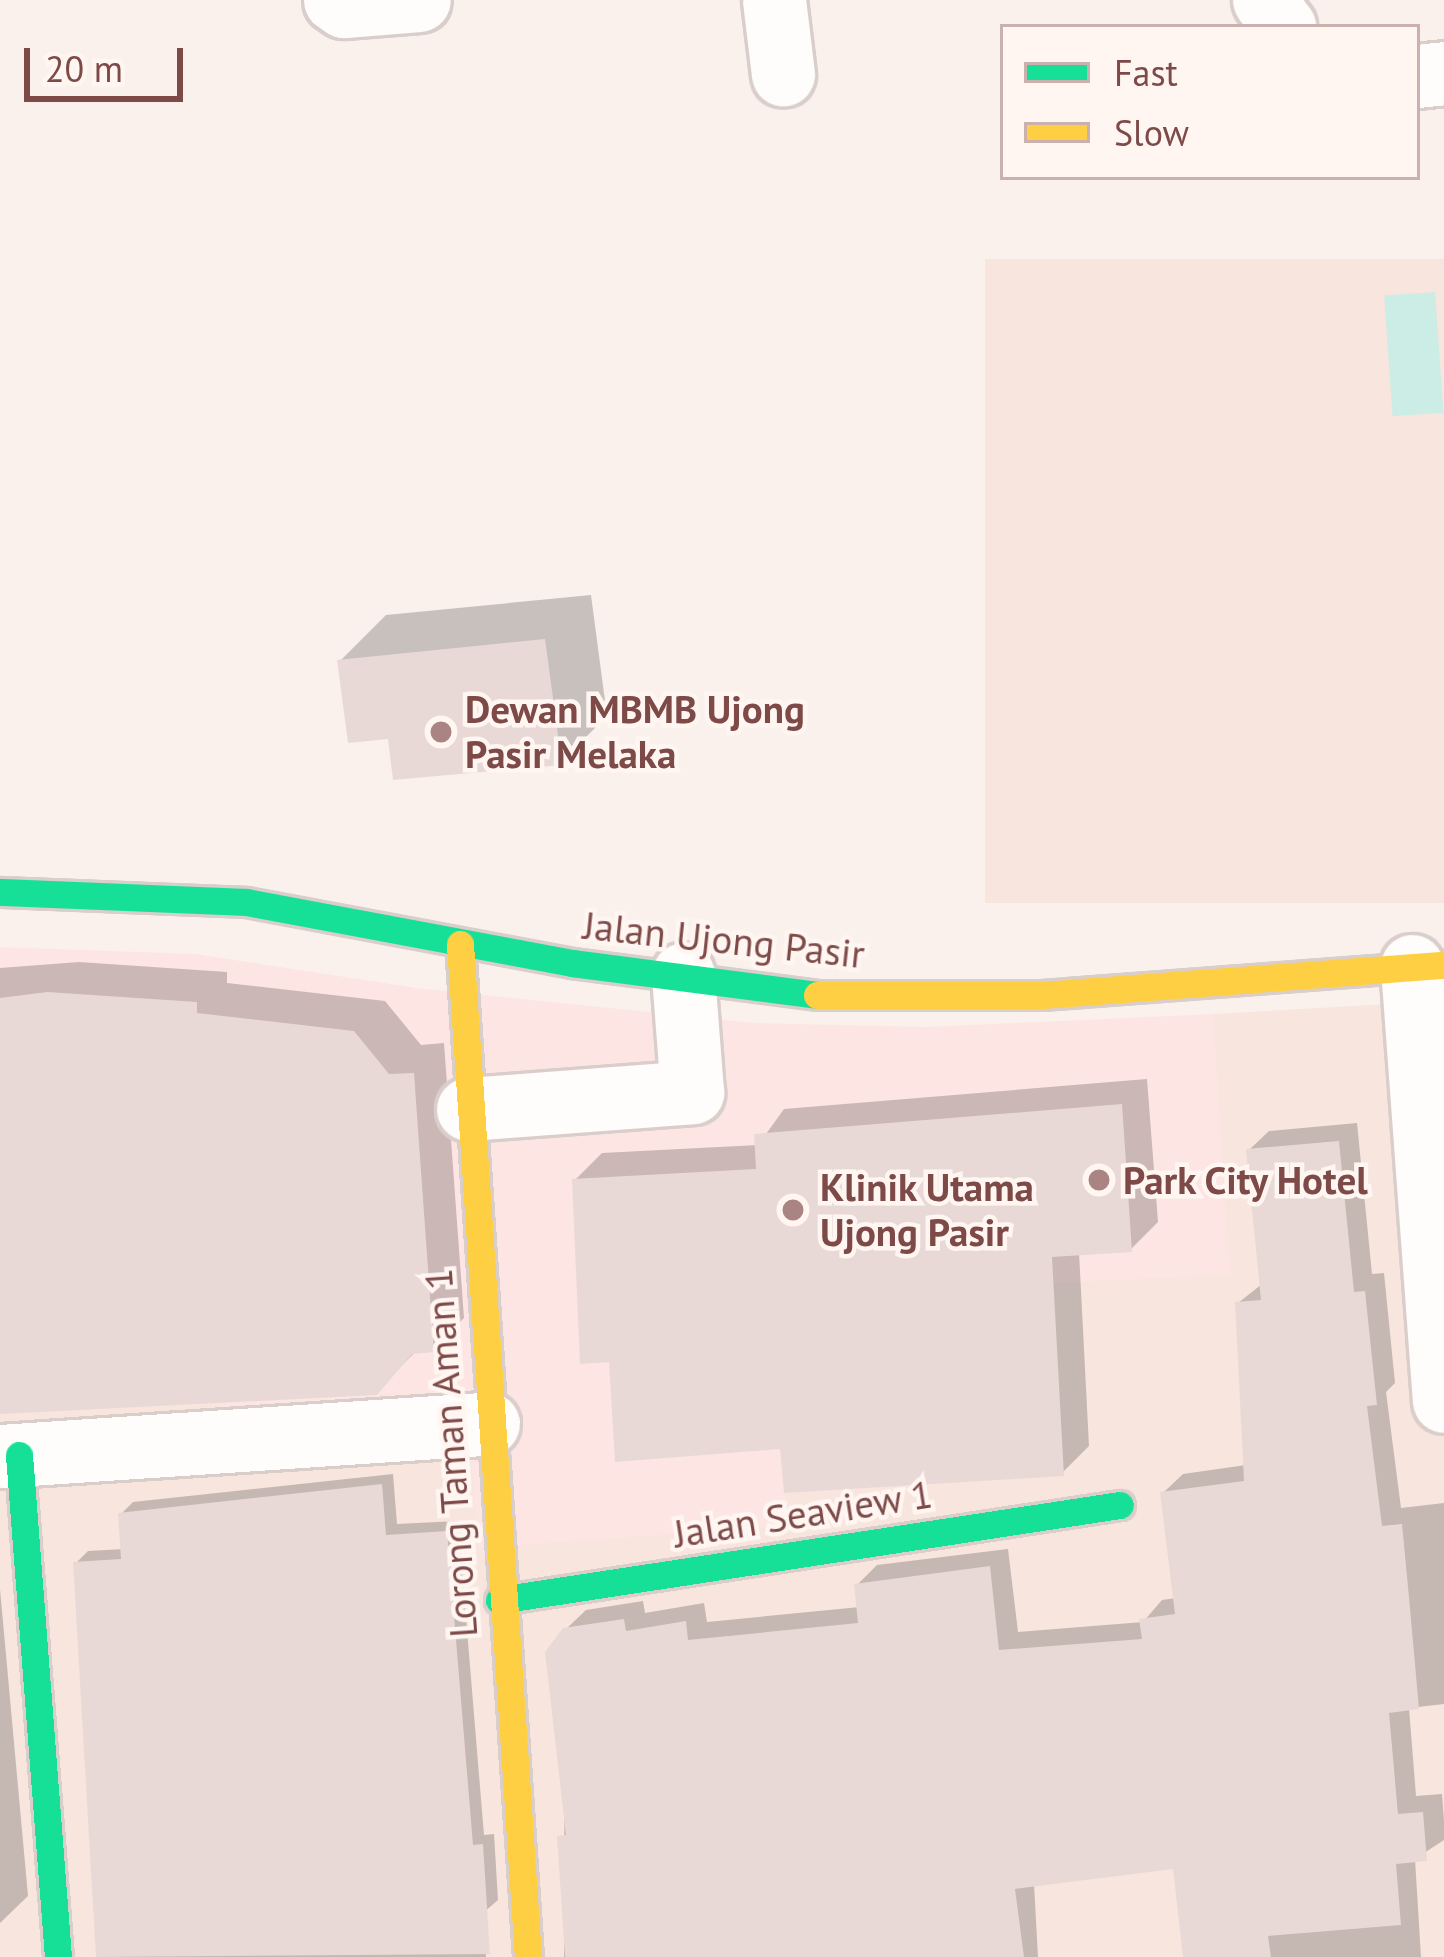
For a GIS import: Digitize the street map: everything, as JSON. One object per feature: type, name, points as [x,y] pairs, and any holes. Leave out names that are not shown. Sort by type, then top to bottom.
[{"type":"street","points":[[335,0],[344,6],[419,0]]},
{"type":"street","points":[[774,0],[783,74]]},
{"type":"street","name":"Jalan Ujong Pasir","points":[[0,892],[144,892],[246,902],[460,944],[813,994],[904,998],[1428,965]]},
{"type":"street","name":"Lorong Taman Aman 1","points":[[460,944],[499,1600],[528,1957]]},
{"type":"street","points":[[1428,965],[1444,1401]]},
{"type":"street","points":[[468,1109],[692,1092],[683,974]]},
{"type":"street","points":[[58,1957],[10,1455],[488,1424]]},
{"type":"street","name":"Jalan Seaview 1","points":[[499,1600],[1120,1505]]},
{"type":"shaded area","points":[[985,259],[1444,259],[1444,903],[985,903]]},
{"type":"shaded area","points":[[0,947],[196,954],[417,988],[754,1023],[927,1027],[1213,1014],[1230,1275],[768,1296],[787,1526],[478,1548],[467,1405],[223,1418],[209,1217],[0,1228]]},
{"type":"shaded area","points":[[1444,1001],[1444,1957],[0,1957],[0,1228],[787,1525],[768,1296],[1213,1014]]},
{"type":"water","points":[[1435,292],[1443,413],[1393,416],[1384,296]]},
{"type":"building","points":[[545,639],[562,765],[393,780],[388,739],[348,743],[337,660]]},
{"type":"building","points":[[47,992],[197,1002],[197,1013],[354,1031],[389,1074],[414,1073],[434,1352],[412,1354],[377,1395],[0,1414],[0,998]]},
{"type":"building","points":[[1122,1104],[1132,1252],[1052,1257],[1064,1476],[784,1493],[780,1449],[615,1462],[609,1362],[580,1364],[572,1179],[756,1169],[754,1134]]},
{"type":"building","points":[[1339,1141],[1354,1292],[1365,1291],[1377,1405],[1367,1406],[1382,1526],[1402,1524],[1419,1709],[1389,1713],[1398,1814],[1423,1812],[1427,1861],[1396,1864],[1401,1925],[1268,1936],[1271,1957],[1183,1957],[1173,1869],[1015,1889],[1024,1957],[565,1957],[557,1836],[566,1835],[545,1652],[563,1628],[624,1619],[626,1631],[686,1621],[688,1640],[858,1623],[854,1584],[990,1566],[999,1650],[1142,1639],[1139,1619],[1175,1614],[1160,1492],[1244,1481],[1235,1302],[1261,1300],[1246,1149]]},
{"type":"building","points":[[382,1484],[386,1535],[447,1531],[473,1845],[483,1844],[490,1954],[96,1957],[73,1562],[121,1559],[118,1513]]},
{"type":"traffic: fast","points":[[0,892],[246,902],[572,963],[817,995]]},
{"type":"traffic: fast","points":[[19,1455],[58,1957]]},
{"type":"traffic: fast","points":[[499,1600],[1120,1505]]},
{"type":"traffic: slow","points":[[460,944],[528,1957]]},
{"type":"traffic: slow","points":[[817,995],[1042,995],[1444,965]]},
{"type":"place","name":"Dewan MBMB Ujong Pasir Melaka","points":[[441,732]]},
{"type":"place","name":"Park City Hotel","points":[[1099,1180]]},
{"type":"place","name":"Klinik Utama Ujong Pasir","points":[[793,1210]]}]
